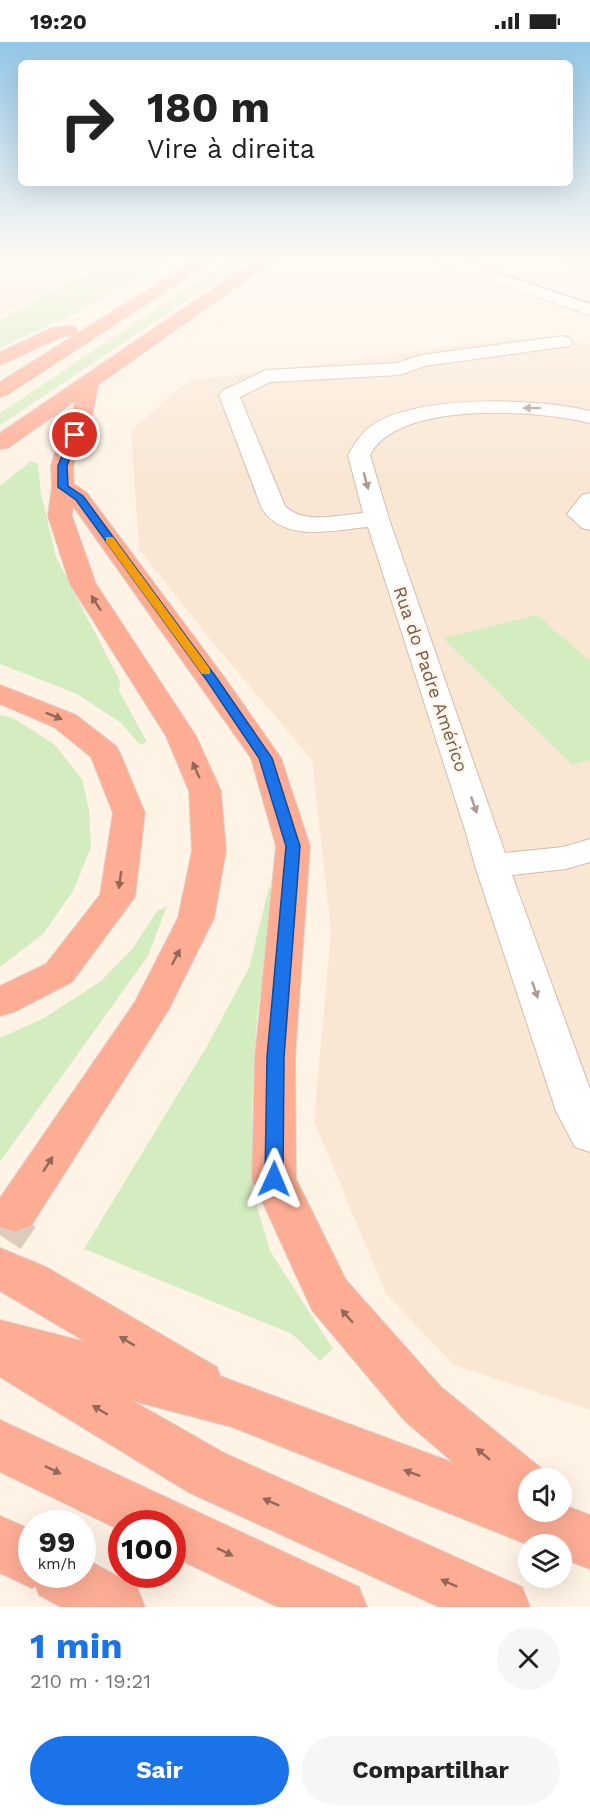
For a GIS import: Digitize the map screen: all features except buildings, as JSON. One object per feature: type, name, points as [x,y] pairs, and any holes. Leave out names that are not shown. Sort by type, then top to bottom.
[{"type":"highway","points":[[0,358],[58,332],[68,331]]},
{"type":"highway","points":[[0,391],[95,331]]},
{"type":"highway","points":[[0,443],[163,331]]},
{"type":"highway","points":[[15,1213],[150,1009],[196,918],[209,851],[205,790],[181,736],[83,584],[60,516],[63,487],[62,466],[68,446],[81,423],[88,383]]},
{"type":"highway","points":[[63,487],[79,498],[266,758],[293,846],[275,1057],[274,1179],[329,1295],[423,1404],[518,1484]]},
{"type":"highway","points":[[0,694],[65,721],[105,753],[129,813],[117,897],[59,973],[0,1002]]},
{"type":"highway","points":[[0,1269],[28,1282],[232,1403]]},
{"type":"highway","points":[[0,1343],[232,1403],[575,1531]]},
{"type":"highway","points":[[0,1350],[207,1473],[502,1607]]},
{"type":"highway","points":[[0,1445],[137,1510]]},
{"type":"highway","points":[[186,1534],[339,1607]]},
{"type":"highway","points":[[0,1543],[18,1553]]},
{"type":"highway","points":[[83,1588],[117,1607]]},
{"type":"street","points":[[376,519],[304,525],[284,519],[273,509],[230,395],[266,376],[400,369],[421,361],[566,331]]},
{"type":"street","name":"Rua do Padre Américo","points":[[590,417],[539,407],[460,410],[413,416],[380,429],[366,442],[359,455],[376,519],[483,833],[492,866],[578,1111],[590,1135]]},
{"type":"street","points":[[590,500],[579,514],[590,523]]},
{"type":"street","points":[[492,866],[566,858],[590,850]]},
{"type":"shaded area","points":[[550,336],[590,344],[590,1410],[454,1365],[386,1294],[314,1121],[331,931],[312,760],[209,638],[139,549],[131,431],[188,381],[487,342]]},
{"type":"green space","points":[[0,331],[37,331],[0,348]]},
{"type":"green space","points":[[123,331],[141,331],[0,425],[0,413]]},
{"type":"green space","points":[[31,461],[38,464],[41,493],[56,557],[120,681],[119,691],[147,742],[140,745],[121,723],[77,694],[0,664],[0,486]]},
{"type":"green space","points":[[537,615],[590,661],[590,760],[572,765],[443,638]]},
{"type":"green space","points":[[0,715],[13,718],[54,744],[82,779],[89,810],[91,847],[73,891],[44,933],[0,967]]},
{"type":"green space","points":[[269,887],[276,887],[257,1016],[252,1106],[253,1193],[270,1251],[333,1349],[320,1361],[292,1334],[84,1249],[207,1046],[249,968]]},
{"type":"green space","points":[[167,906],[148,956],[0,1162],[0,1038],[44,1018],[101,981],[133,948],[157,911]]},
{"type":"tunnel","points":[[0,1235],[15,1213]]},
{"type":"slow traffic","points":[[109,540],[206,672]]},
{"type":"route","points":[[75,435],[68,446],[62,466],[63,487],[79,498],[266,758],[293,846],[275,1057],[274,1179]]}]
